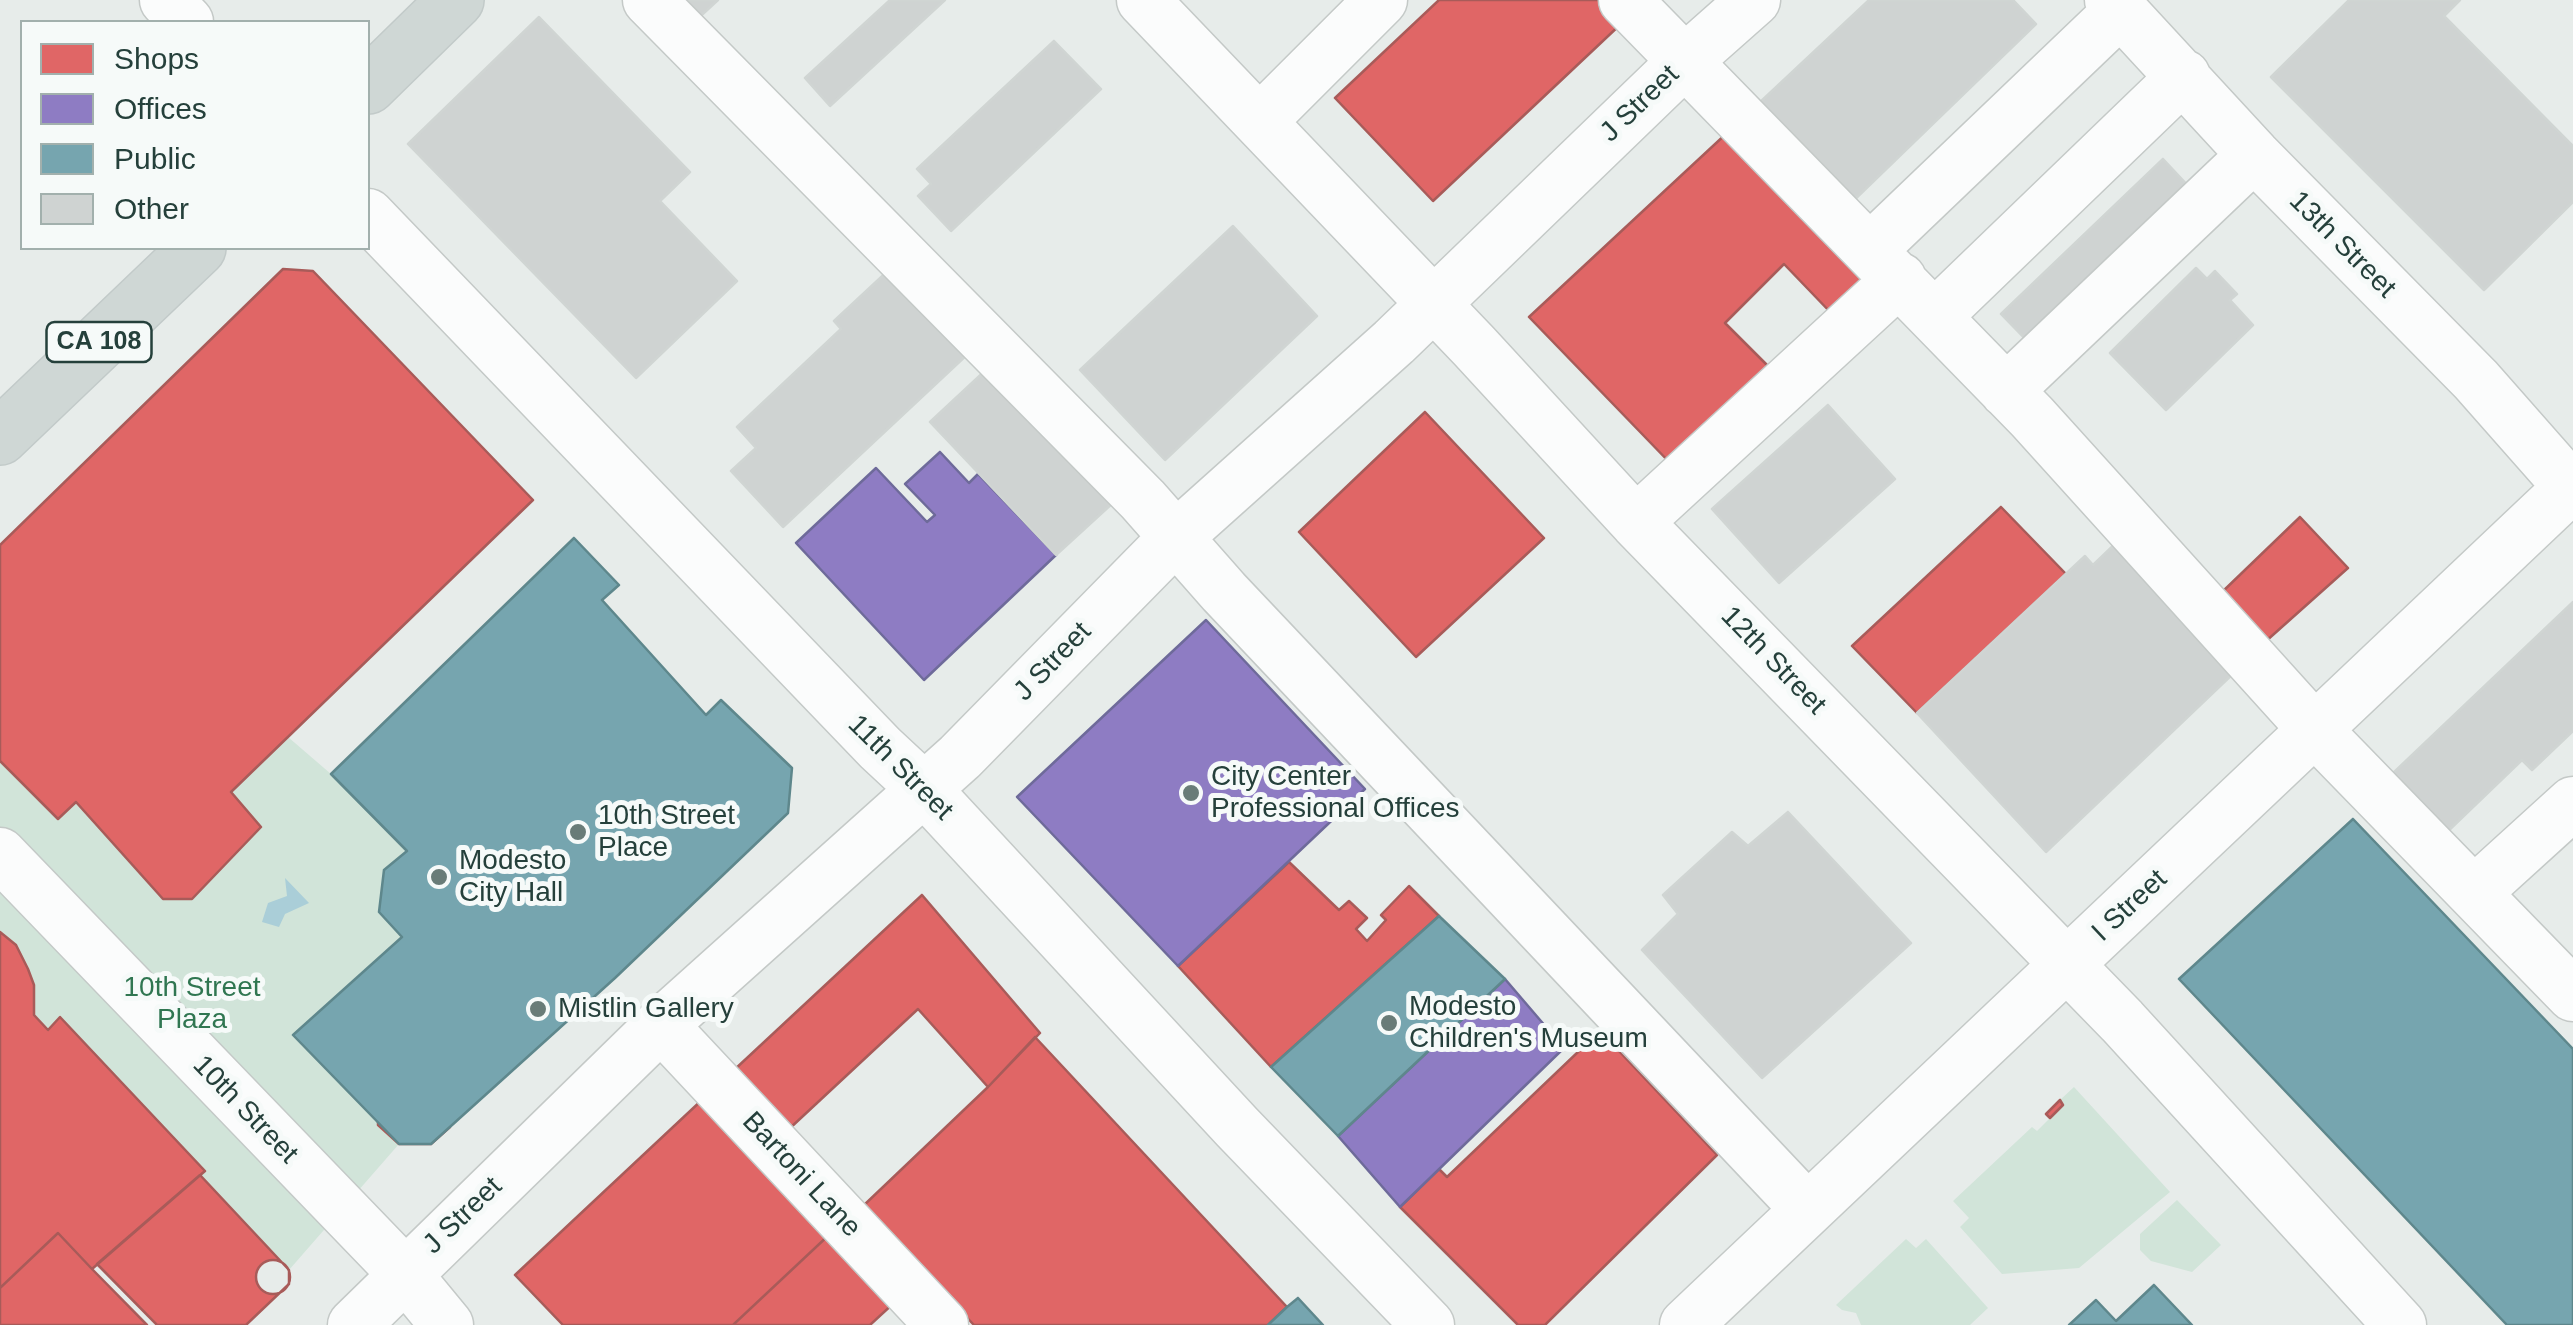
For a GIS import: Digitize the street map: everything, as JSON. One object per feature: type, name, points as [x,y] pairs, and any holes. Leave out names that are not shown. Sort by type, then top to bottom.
[{"type":"main road","points":[[370,84],[456,0]]},
{"type":"main road","name":"CA 108","points":[[0,436],[196,250]]},
{"type":"street","points":[[166,0],[185,20]]},
{"type":"street","points":[[649,0],[1143,500],[1807,1209]]},
{"type":"street","name":"12th Street","points":[[1143,0],[1636,522],[2122,1022],[2400,1325]]},
{"type":"street","points":[[1260,121],[1381,0]]},
{"type":"street","points":[[1625,0],[1902,281],[2315,730],[2573,995]]},
{"type":"street","name":"J Street","points":[[354,1325],[661,1025],[960,757],[1175,538],[1432,304],[1752,1]]},
{"type":"street","points":[[1902,281],[2116,5]]},
{"type":"street","name":"13th Street","points":[[2116,5],[2254,155],[2476,380],[2572,488]]},
{"type":"street","points":[[1636,522],[1902,281],[2184,76]]},
{"type":"street","points":[[2006,391],[2254,155]]},
{"type":"street","name":"11th Street","points":[[370,217],[924,790],[1428,1325]]},
{"type":"street","name":"I Street","points":[[1686,1325],[2572,488]]},
{"type":"street","points":[[2475,892],[2573,803]]},
{"type":"street","name":"10th Street","points":[[0,854],[406,1274],[446,1325]]},
{"type":"street","name":"Bartoni Lane","points":[[661,1025],[942,1325]]},
{"type":"green space","name":"10th Street Plaza","points":[[288,737],[331,774],[407,851],[384,870],[380,912],[402,937],[294,1035],[399,1144],[289,1270],[200,1175],[204,1170],[60,1018],[48,1030],[34,1015],[34,985],[28,969],[16,946],[0,932],[0,761],[58,818],[76,802],[163,899],[192,899],[260,828],[231,792]]},
{"type":"green space","points":[[2074,1087],[2170,1192],[2079,1268],[2002,1274],[1960,1227],[1969,1218],[1953,1201],[2032,1127],[2037,1131],[2063,1105],[2060,1100]]},
{"type":"green space","points":[[2177,1200],[2221,1245],[2192,1272],[2151,1261],[2140,1250],[2140,1234]]},
{"type":"green space","points":[[1906,1239],[1916,1248],[1926,1239],[1988,1308],[1970,1325],[1861,1325],[1856,1313],[1836,1305]]},
{"type":"water","points":[[285,878],[309,903],[285,914],[279,927],[262,922],[268,903],[287,896]]},
{"type":"building: Shops","points":[[1439,0],[1602,0],[1623,22],[1433,201],[1335,98]]},
{"type":"building: Shops","points":[[1728,132],[1869,281],[1833,315],[1784,264],[1725,323],[1773,371],[1673,466],[1529,317]]},
{"type":"building: Shops","points":[[283,269],[313,271],[533,500],[231,792],[261,827],[192,899],[163,899],[76,802],[58,819],[0,761],[0,545]]},
{"type":"building: Shops","points":[[1425,412],[1544,538],[1416,657],[1299,532]]},
{"type":"building: Shops","points":[[2001,507],[2066,574],[1917,713],[1852,646]]},
{"type":"building: Shops","points":[[2300,517],[2348,568],[2265,642],[2219,595]]},
{"type":"building: Shops","points":[[1289,862],[1339,910],[1349,901],[1367,918],[1356,929],[1367,941],[1386,920],[1381,915],[1409,886],[1439,916],[1271,1067],[1178,966]]},
{"type":"building: Shops","points":[[922,895],[1040,1033],[988,1087],[918,1009],[788,1130],[733,1071]]},
{"type":"building: Shops","points":[[0,932],[16,945],[28,969],[34,985],[34,1015],[48,1030],[60,1017],[205,1171],[92,1269],[58,1233],[0,1288]]},
{"type":"building: Shops","points":[[1600,1031],[1717,1155],[1545,1325],[1518,1325],[1400,1207],[1439,1169],[1447,1177]]},
{"type":"building: Shops","points":[[1035,1037],[1287,1307],[1268,1325],[974,1325],[862,1207]]},
{"type":"building: Shops","points":[[397,1076],[431,1076],[449,1099],[450,1127],[431,1144],[399,1144],[378,1125],[378,1097]]},
{"type":"building: Shops","points":[[704,1098],[831,1233],[733,1325],[563,1325],[515,1275]]},
{"type":"building: Shops","points":[[2060,1100],[2063,1105],[2050,1118],[2046,1114]]},
{"type":"building: Shops","points":[[200,1175],[289,1270],[289,1284],[246,1325],[157,1325],[97,1264]]},
{"type":"building: Shops","points":[[58,1233],[147,1325],[0,1325],[0,1288]]},
{"type":"building: Shops","points":[[831,1233],[896,1301],[870,1325],[733,1325]]},
{"type":"building: Shops","points":[[273,1260],[285,1265],[290,1277],[285,1289],[273,1294],[261,1289],[256,1277],[261,1265]]},
{"type":"building: Offices","points":[[940,452],[969,483],[978,474],[1056,555],[924,680],[796,543],[876,468],[927,522],[935,515],[905,484]]},
{"type":"building: Offices","name":"City Center Professional Offices","points":[[1206,620],[1365,789],[1178,966],[1017,797]]},
{"type":"building: Offices","points":[[1505,979],[1564,1048],[1400,1207],[1338,1136]]},
{"type":"building: Public","name":"10th Street Place","points":[[574,538],[619,585],[602,600],[706,715],[721,700],[792,768],[788,813],[615,978],[431,1144],[399,1144],[293,1035],[402,937],[379,912],[384,870],[407,851],[331,774]]},
{"type":"building: Public","points":[[2353,819],[2573,1049],[2573,1325],[2507,1325],[2179,979]]},
{"type":"building: Public","name":"Modesto Children's Museum","points":[[1439,916],[1505,979],[1338,1136],[1271,1067]]},
{"type":"building: Public","points":[[2154,1285],[2192,1325],[2069,1325],[2096,1300],[2116,1321]]},
{"type":"building: Public","points":[[1298,1298],[1323,1325],[1268,1325],[1287,1307]]},
{"type":"building: Other","points":[[672,0],[718,0],[693,23]]},
{"type":"building: Other","points":[[890,0],[945,0],[830,106],[805,78]]},
{"type":"building: Other","points":[[1869,0],[2013,0],[2036,24],[1849,205],[1757,105]]},
{"type":"building: Other","points":[[2349,0],[2460,0],[2444,16],[2573,146],[2573,202],[2484,290],[2271,77]]},
{"type":"building: Other","points":[[539,17],[690,172],[660,201],[737,281],[636,378],[408,144]]},
{"type":"building: Other","points":[[1054,41],[1101,89],[951,231],[918,196],[931,184],[917,169]]},
{"type":"building: Other","points":[[2163,159],[2193,191],[2032,346],[2001,314]]},
{"type":"building: Other","points":[[1233,226],[1317,316],[1165,460],[1080,370]]},
{"type":"building: Other","points":[[892,267],[971,351],[783,527],[731,471],[756,448],[737,427],[841,329],[834,321]]},
{"type":"building: Other","points":[[2196,268],[2207,279],[2215,271],[2237,294],[2230,300],[2253,325],[2166,410],[2110,353]]},
{"type":"building: Other","points":[[988,368],[1115,501],[1056,555],[930,422]]},
{"type":"building: Other","points":[[1828,405],[1895,479],[1779,583],[1712,509]]},
{"type":"building: Other","points":[[2117,542],[2238,669],[2046,852],[1917,713],[2085,556],[2093,565]]},
{"type":"building: Other","points":[[2573,602],[2573,731],[2532,770],[2522,760],[2445,834],[2390,776]]},
{"type":"building: Other","points":[[1788,812],[1911,943],[1762,1078],[1642,950],[1678,914],[1663,895],[1732,832],[1748,846]]},
{"type":"place","name":"City Center Professional Offices","points":[[1191,793]]},
{"type":"place","name":"10th Street Place","points":[[578,832]]},
{"type":"place","name":"Modesto City Hall","points":[[439,877]]},
{"type":"place","name":"Mistlin Gallery","points":[[538,1009]]},
{"type":"place","name":"Modesto Children's Museum","points":[[1389,1023]]}]
